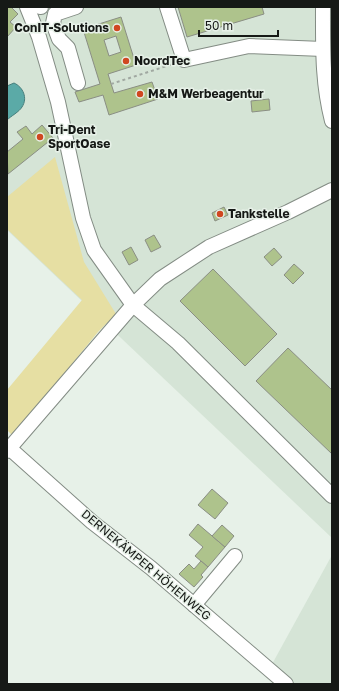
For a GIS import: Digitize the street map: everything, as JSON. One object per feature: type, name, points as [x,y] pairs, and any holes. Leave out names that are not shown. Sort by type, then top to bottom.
[{"type":"street","points":[[27,7],[39,37],[58,102],[83,218],[94,250],[133,305],[178,343],[332,496]]},
{"type":"street","points":[[76,7],[55,14],[53,23],[59,39],[68,48],[78,83]]},
{"type":"street","points":[[167,7],[184,60],[248,46],[323,49]]},
{"type":"street","points":[[323,7],[323,74],[326,100],[332,121]]},
{"type":"street","points":[[8,448],[133,305],[160,278],[209,247],[288,212],[332,190]]},
{"type":"street","name":"DERNEKÄMPER HÖHENWEG","points":[[8,448],[92,522],[152,568],[286,684]]},
{"type":"street","points":[[194,605],[235,556]]},
{"type":"path","points":[[111,84],[184,60]]},
{"type":"shaded area","points":[[7,7],[332,7],[332,538],[7,230]]},
{"type":"shaded area","points":[[55,157],[84,262],[116,314],[98,332],[13,436],[7,430],[7,390],[82,300],[7,229],[7,197]]},
{"type":"shaded area","points":[[332,555],[332,684],[293,684],[271,666]]},
{"type":"water","points":[[14,83],[20,87],[24,93],[25,100],[21,109],[7,120],[7,86]]},
{"type":"building","points":[[7,7],[11,7],[18,14],[10,22],[16,27],[7,37]]},
{"type":"building","points":[[178,7],[262,7],[264,14],[187,37]]},
{"type":"building","points":[[121,17],[136,65],[108,74],[114,93],[152,82],[158,99],[109,115],[103,95],[79,102],[75,92],[100,84],[83,29]],"holes":[[[116,36],[121,52],[109,56],[104,40]]]},
{"type":"building","points":[[269,99],[270,110],[252,112],[251,101]]},
{"type":"building","points":[[42,125],[53,138],[8,174],[7,152],[23,139],[17,132],[26,126],[32,134]]},
{"type":"building","name":"Tankstelle","points":[[224,207],[228,215],[215,221],[212,213]]},
{"type":"building","points":[[154,235],[161,247],[151,252],[145,240]]},
{"type":"building","points":[[131,247],[138,260],[129,265],[122,252]]},
{"type":"building","points":[[274,248],[282,257],[272,266],[264,257]]},
{"type":"building","points":[[294,264],[304,273],[293,284],[284,275]]},
{"type":"building","points":[[213,269],[277,334],[245,366],[180,301]]},
{"type":"building","points":[[288,348],[332,390],[332,454],[256,381]]},
{"type":"building","points":[[212,489],[228,503],[215,519],[198,505]]},
{"type":"building","points":[[198,524],[225,547],[208,567],[195,556],[203,547],[189,535]]},
{"type":"building","points":[[222,525],[234,536],[225,547],[212,536]]},
{"type":"building","points":[[201,561],[208,567],[201,575],[203,577],[194,587],[179,574],[189,564],[194,569]]},
{"type":"place","name":"ConIT-Solutions","points":[[117,28]]},
{"type":"place","name":"NoordTec","points":[[126,61]]},
{"type":"place","name":"M&M Werbeagentur","points":[[140,94]]},
{"type":"place","name":"Tri-Dent SportOase","points":[[40,137]]},
{"type":"place","name":"Tankstelle","points":[[220,214]]}]
